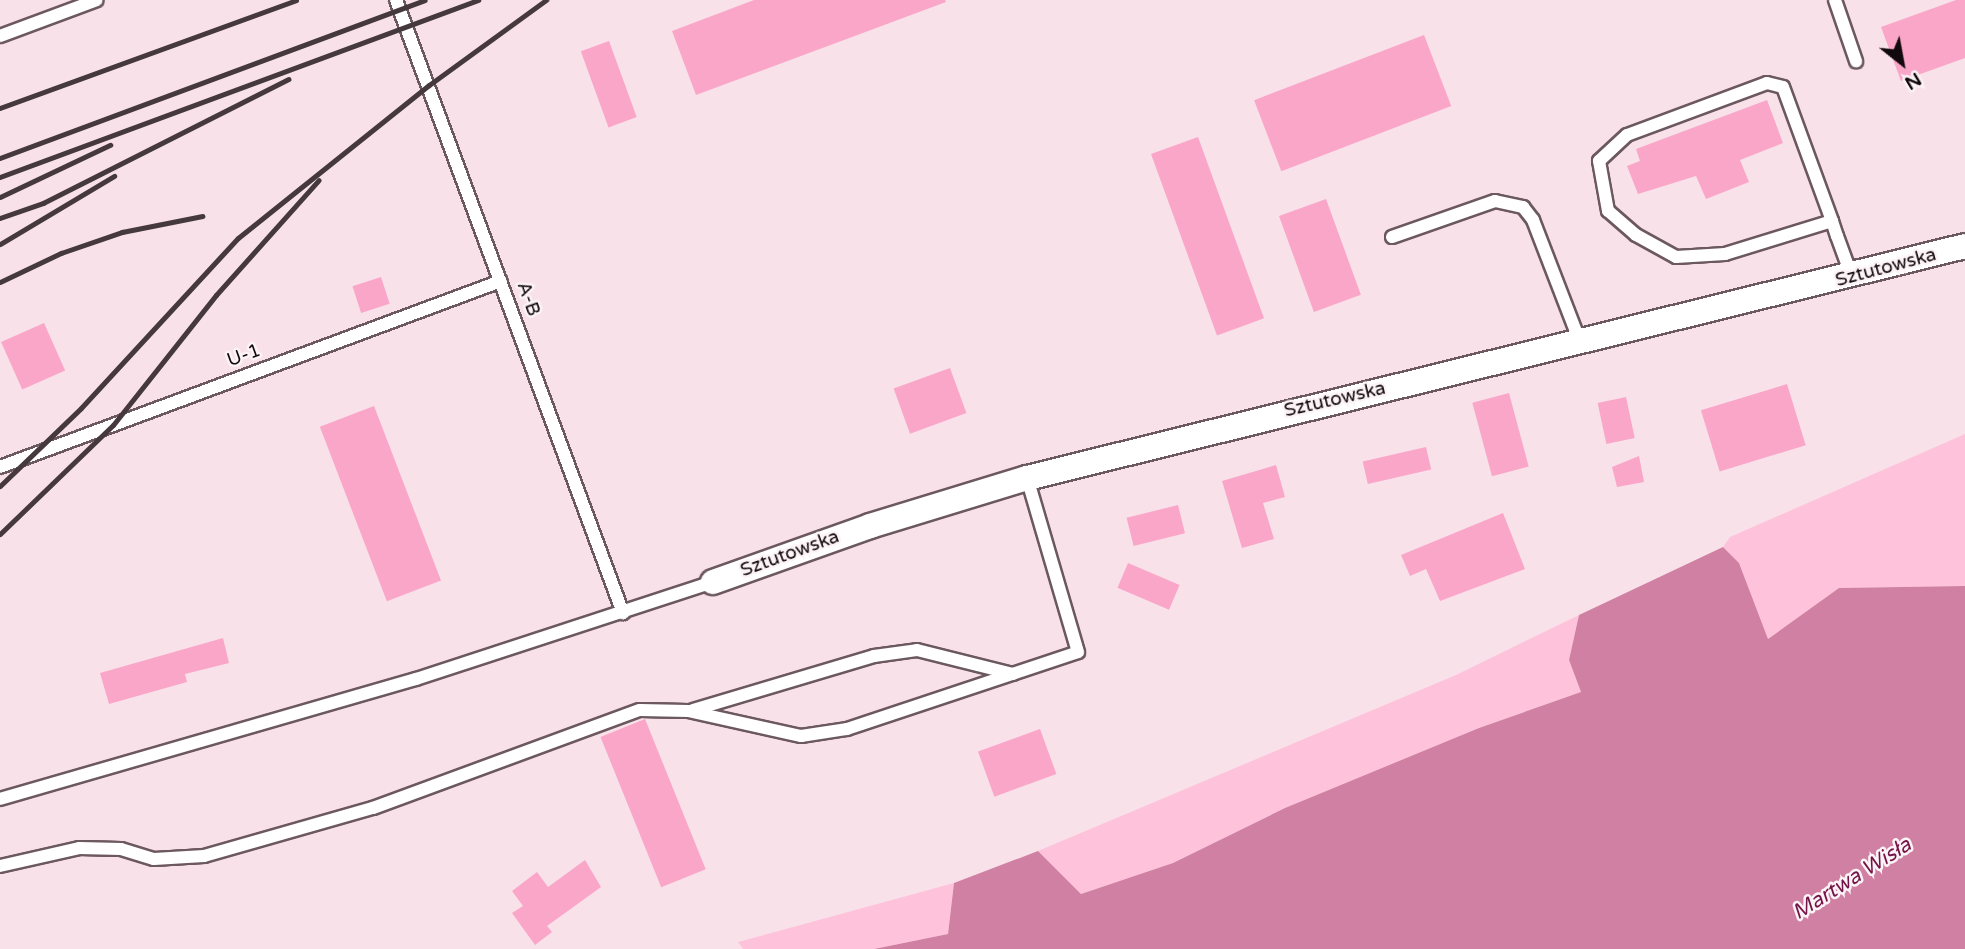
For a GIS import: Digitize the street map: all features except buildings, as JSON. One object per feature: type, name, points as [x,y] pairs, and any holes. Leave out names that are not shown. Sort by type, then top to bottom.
[{"type":"street","name":"Sztutowska","points":[[713,582],[870,526],[1027,478],[1852,278],[1965,246]]},
{"type":"lane","points":[[0,36],[97,0]]},
{"type":"lane","name":"A-B","points":[[396,0],[623,612]]},
{"type":"lane","points":[[1835,0],[1856,61]]},
{"type":"lane","points":[[1832,221],[1724,254],[1676,257],[1636,234],[1608,211],[1598,161],[1627,135],[1767,83],[1783,88],[1832,221],[1852,278]]},
{"type":"lane","points":[[1392,237],[1495,201],[1523,208],[1533,220],[1580,342]]},
{"type":"lane","name":"U-1","points":[[0,467],[501,281]]},
{"type":"lane","points":[[0,866],[79,848],[121,849],[154,859],[204,856],[373,808],[640,710],[688,711],[802,736],[847,729],[1078,652],[1027,478]]},
{"type":"lane","points":[[0,799],[416,679],[713,582]]},
{"type":"lane","points":[[688,711],[874,656],[916,650],[1014,674]]},
{"type":"shaded area","points":[[1965,434],[1965,586],[1839,588],[1768,639],[1739,563],[1723,547],[1730,537]]},
{"type":"shaded area","points":[[1579,615],[1569,660],[1581,692],[1479,728],[1285,808],[1173,863],[1081,894],[1038,851],[1456,675]]},
{"type":"shaded area","points":[[954,883],[948,934],[874,949],[743,949],[738,942]]},
{"type":"water","name":"Martwa Wisła","points":[[1723,547],[1739,563],[1768,639],[1839,588],[1965,586],[1965,949],[874,949],[948,934],[954,883],[1038,851],[1081,894],[1173,863],[1285,808],[1479,728],[1581,692],[1569,660],[1579,615]]},
{"type":"railway","points":[[0,108],[296,0]]},
{"type":"railway","points":[[0,158],[425,0]]},
{"type":"railway","points":[[0,177],[478,0]]},
{"type":"railway","points":[[0,486],[81,408],[238,238],[429,85],[546,0]]},
{"type":"railway","points":[[0,218],[43,203],[288,79]]},
{"type":"railway","points":[[0,197],[110,145]]},
{"type":"railway","points":[[0,244],[114,176]]},
{"type":"railway","points":[[0,534],[113,425],[216,295],[319,180]]},
{"type":"railway","points":[[0,282],[61,253],[122,232],[202,216]]}]
